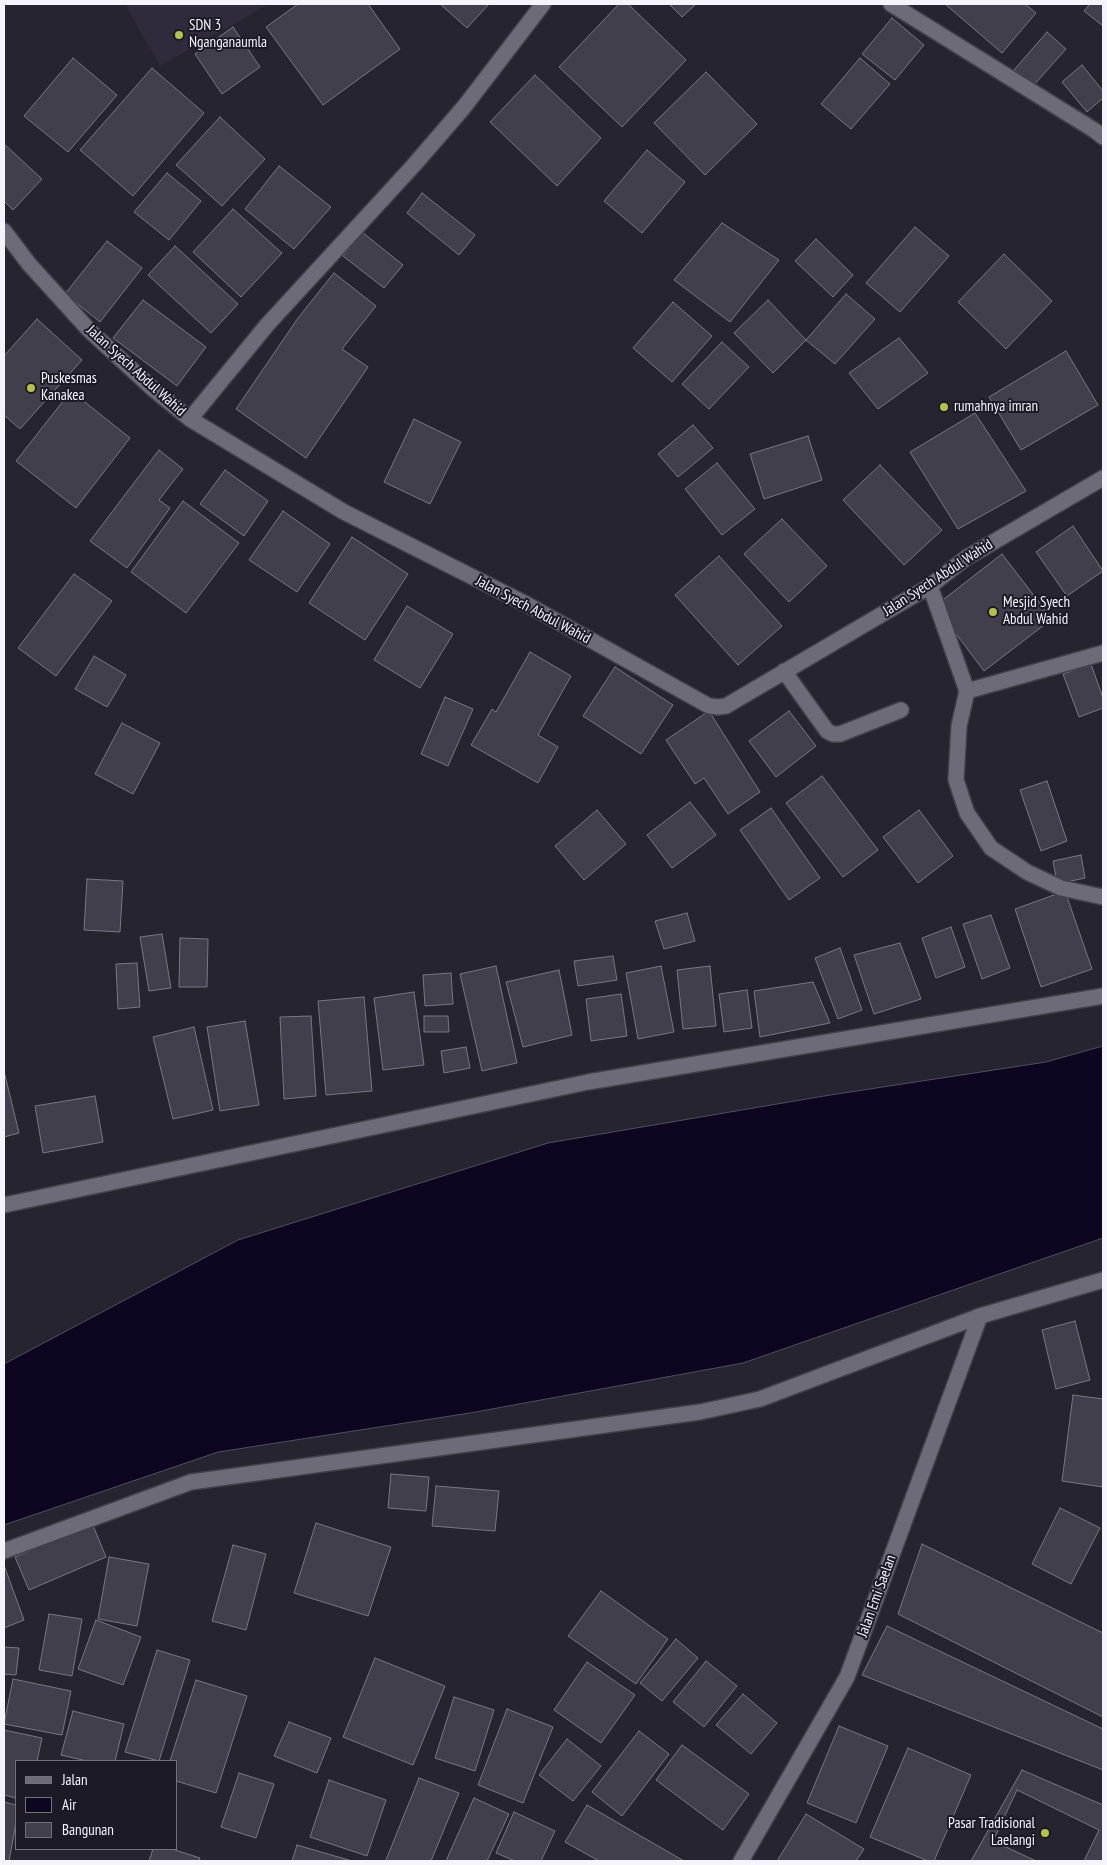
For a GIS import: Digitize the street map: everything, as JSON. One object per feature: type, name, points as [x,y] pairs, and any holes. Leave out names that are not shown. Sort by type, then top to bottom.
[{"type":"street","points":[[190,419],[267,325],[458,115],[543,4]]},
{"type":"street","points":[[891,4],[1103,137]]},
{"type":"street","name":"Jalan Syech Abdul Wahid","points":[[4,231],[28,264],[89,330],[153,389],[190,419],[344,512],[528,605],[710,706],[718,708],[726,706],[930,586],[966,558],[1103,478]]},
{"type":"street","points":[[930,586],[967,691],[958,726],[956,780],[967,814],[991,848],[1027,872],[1061,888],[1103,897]]},
{"type":"street","points":[[967,691],[1103,653]]},
{"type":"street","points":[[784,671],[827,731],[833,734],[840,734],[901,710]]},
{"type":"street","points":[[4,1205],[588,1082],[1103,996]]},
{"type":"street","points":[[4,1550],[191,1482],[700,1412],[760,1399],[980,1316],[1103,1280]]},
{"type":"street","name":"Jalan Emi Saelan","points":[[741,1861],[847,1677],[980,1316]]},
{"type":"shaded area","name":"SDN 3 Nganganaumla","points":[[125,4],[269,4],[160,66]]},
{"type":"water","points":[[1103,1046],[1103,1238],[743,1363],[470,1413],[218,1452],[4,1525],[4,1364],[238,1240],[548,1143],[824,1096],[1046,1062]]},
{"type":"building","points":[[298,4],[368,4],[400,49],[323,105],[266,27]]},
{"type":"building","points":[[440,4],[489,4],[467,28]]},
{"type":"building","points":[[619,4],[628,4],[686,60],[622,127],[559,67]]},
{"type":"building","points":[[669,4],[696,4],[682,17]]},
{"type":"building","points":[[945,4],[1025,4],[1036,13],[1002,53]]},
{"type":"building","points":[[1090,4],[1103,4],[1103,26],[1084,11]]},
{"type":"building","points":[[892,18],[924,45],[895,80],[862,54]]},
{"type":"building","points":[[233,27],[260,67],[222,94],[195,54]]},
{"type":"building","points":[[1047,32],[1066,49],[1033,86],[1014,70]]},
{"type":"building","points":[[73,58],[117,95],[68,152],[24,116]]},
{"type":"building","points":[[860,58],[890,84],[851,129],[821,104]]},
{"type":"building","points":[[1082,65],[1103,91],[1103,98],[1087,112],[1062,82]]},
{"type":"building","points":[[152,68],[204,113],[133,196],[80,150]]},
{"type":"building","points":[[706,72],[757,124],[705,175],[654,123]]},
{"type":"building","points":[[535,75],[601,138],[557,186],[490,122]]},
{"type":"building","points":[[220,117],[265,159],[222,206],[176,165]]},
{"type":"building","points":[[4,144],[42,179],[13,210],[4,201]]},
{"type":"building","points":[[647,150],[685,182],[642,233],[604,201]]},
{"type":"building","points":[[279,166],[331,207],[294,249],[245,209]]},
{"type":"building","points":[[167,173],[201,201],[169,240],[134,212]]},
{"type":"building","points":[[422,193],[475,235],[459,255],[407,213]]},
{"type":"building","points":[[233,209],[282,253],[241,297],[193,252]]},
{"type":"building","points":[[722,223],[779,260],[730,322],[674,280]]},
{"type":"building","points":[[915,227],[949,256],[900,312],[866,283]]},
{"type":"building","points":[[362,232],[403,265],[384,288],[343,256]]},
{"type":"building","points":[[816,239],[853,275],[833,297],[795,261]]},
{"type":"building","points":[[107,241],[142,268],[100,322],[65,294]]},
{"type":"building","points":[[175,246],[238,304],[211,333],[148,275]]},
{"type":"building","points":[[1004,254],[1052,301],[1006,349],[958,302]]},
{"type":"building","points":[[334,273],[376,306],[342,349],[368,367],[306,458],[236,409],[298,318]]},
{"type":"building","points":[[846,294],[875,319],[835,364],[806,340]]},
{"type":"building","points":[[143,300],[206,347],[177,386],[113,338]]},
{"type":"building","points":[[768,300],[806,340],[773,373],[734,333]]},
{"type":"building","points":[[673,302],[712,336],[672,382],[633,348]]},
{"type":"building","name":"Puskesmas Kanakea","points":[[37,319],[82,360],[20,429],[4,415],[4,356]]},
{"type":"building","points":[[899,338],[928,373],[878,409],[849,373]]},
{"type":"building","points":[[722,342],[749,367],[709,409],[682,384]]},
{"type":"building","points":[[1066,351],[1098,405],[1021,450],[989,397]]},
{"type":"building","points":[[71,391],[130,438],[76,508],[16,461]]},
{"type":"building","points":[[975,413],[1026,491],[958,529],[910,452]]},
{"type":"building","points":[[414,419],[461,442],[430,504],[384,482]]},
{"type":"building","points":[[693,425],[713,448],[678,477],[658,454]]},
{"type":"building","points":[[808,436],[822,480],[764,499],[750,454]]},
{"type":"building","points":[[159,450],[183,469],[159,500],[170,508],[127,568],[90,541]]},
{"type":"building","points":[[717,463],[755,509],[722,535],[685,489]]},
{"type":"building","points":[[880,465],[942,530],[904,565],[843,500]]},
{"type":"building","points":[[225,470],[268,501],[244,536],[200,504]]},
{"type":"building","points":[[183,501],[239,543],[186,613],[131,572]]},
{"type":"building","points":[[283,511],[330,544],[297,592],[249,560]]},
{"type":"building","points":[[782,519],[827,566],[789,602],[744,554]]},
{"type":"building","points":[[1073,526],[1103,571],[1067,596],[1036,552]]},
{"type":"building","points":[[352,537],[408,574],[365,640],[309,603]]},
{"type":"building","name":"Mesjid Syech Abdul Wahid","points":[[1002,554],[1052,619],[984,671],[935,606]]},
{"type":"building","points":[[719,556],[782,626],[738,665],[675,595]]},
{"type":"building","points":[[74,574],[112,601],[56,676],[18,648]]},
{"type":"building","points":[[407,606],[453,634],[420,688],[374,660]]},
{"type":"building","points":[[530,652],[571,676],[538,735],[558,747],[538,783],[471,745],[492,709],[496,712]]},
{"type":"building","points":[[94,656],[126,675],[107,707],[75,689]]},
{"type":"building","points":[[1091,664],[1103,698],[1103,708],[1079,717],[1063,674]]},
{"type":"building","points":[[615,667],[673,705],[641,754],[583,716]]},
{"type":"building","points":[[445,697],[473,709],[448,766],[421,754]]},
{"type":"building","points":[[709,711],[760,792],[728,814],[704,778],[695,784],[666,740]]},
{"type":"building","points":[[789,711],[816,746],[776,777],[749,741]]},
{"type":"building","points":[[122,723],[160,743],[133,794],[95,774]]},
{"type":"building","points":[[822,776],[878,850],[843,877],[786,803]]},
{"type":"building","points":[[1047,781],[1067,841],[1041,851],[1020,790]]},
{"type":"building","points":[[690,802],[716,835],[672,868],[647,835]]},
{"type":"building","points":[[771,808],[820,878],[789,900],[740,830]]},
{"type":"building","points":[[597,810],[626,844],[584,880],[555,846]]},
{"type":"building","points":[[919,810],[953,856],[918,883],[883,837]]},
{"type":"building","points":[[1081,855],[1085,878],[1057,884],[1053,861]]},
{"type":"building","points":[[87,879],[123,881],[120,932],[84,930]]},
{"type":"building","points":[[1065,891],[1092,969],[1041,987],[1015,909]]},
{"type":"building","points":[[687,913],[695,941],[664,949],[655,921]]},
{"type":"building","points":[[991,915],[1010,968],[982,979],[963,924]]},
{"type":"building","points":[[951,927],[965,967],[936,978],[922,938]]},
{"type":"building","points":[[162,934],[171,988],[149,991],[140,937]]},
{"type":"building","points":[[180,938],[208,939],[207,987],[179,987]]},
{"type":"building","points":[[900,943],[921,999],[874,1014],[854,955]]},
{"type":"building","points":[[840,948],[862,1010],[838,1019],[815,958]]},
{"type":"building","points":[[613,956],[617,980],[578,986],[574,961]]},
{"type":"building","points":[[137,963],[140,1007],[118,1009],[116,964]]},
{"type":"building","points":[[496,966],[517,1063],[482,1071],[460,974]]},
{"type":"building","points":[[661,966],[674,1032],[638,1039],[626,973]]},
{"type":"building","points":[[710,966],[716,1026],[683,1029],[677,970]]},
{"type":"building","points":[[559,970],[572,1035],[523,1047],[506,982]]},
{"type":"building","points":[[451,973],[453,1004],[425,1006],[423,975]]},
{"type":"building","points":[[813,982],[830,1023],[760,1037],[754,991]]},
{"type":"building","points":[[747,990],[752,1028],[724,1032],[719,994]]},
{"type":"building","points":[[414,992],[424,1065],[383,1070],[374,998]]},
{"type":"building","points":[[621,994],[627,1036],[591,1041],[586,999]]},
{"type":"building","points":[[364,997],[372,1091],[326,1095],[318,1001]]},
{"type":"building","points":[[311,1016],[316,1096],[284,1099],[280,1017]]},
{"type":"building","points":[[424,1016],[448,1016],[449,1032],[424,1032]]},
{"type":"building","points":[[245,1021],[259,1105],[220,1111],[207,1027]]},
{"type":"building","points":[[194,1027],[213,1110],[173,1119],[153,1037]]},
{"type":"building","points":[[466,1047],[470,1068],[444,1073],[441,1051]]},
{"type":"building","points":[[4,1071],[19,1133],[4,1137]]},
{"type":"building","points":[[95,1096],[103,1142],[43,1153],[35,1106]]},
{"type":"building","points":[[1075,1321],[1090,1380],[1056,1389],[1042,1330]]},
{"type":"building","points":[[1073,1395],[1103,1399],[1103,1487],[1062,1481]]},
{"type":"building","points":[[391,1474],[429,1477],[426,1511],[388,1508]]},
{"type":"building","points":[[436,1486],[499,1491],[495,1531],[432,1526]]},
{"type":"building","points":[[1060,1508],[1100,1528],[1071,1584],[1032,1564]]},
{"type":"building","points":[[92,1523],[106,1557],[29,1590],[15,1557]]},
{"type":"building","points":[[316,1523],[391,1547],[368,1616],[294,1593]]},
{"type":"building","points":[[922,1544],[1103,1633],[1103,1717],[898,1614]]},
{"type":"building","points":[[233,1545],[266,1554],[246,1630],[212,1621]]},
{"type":"building","points":[[109,1557],[149,1564],[137,1626],[98,1619]]},
{"type":"building","points":[[4,1569],[24,1620],[4,1628]]},
{"type":"building","points":[[601,1591],[668,1639],[636,1684],[568,1636]]},
{"type":"building","points":[[49,1614],[82,1619],[72,1676],[39,1670]]},
{"type":"building","points":[[96,1620],[141,1637],[123,1685],[78,1669]]},
{"type":"building","points":[[887,1626],[1103,1729],[1103,1770],[862,1675]]},
{"type":"building","points":[[676,1639],[698,1658],[662,1701],[640,1683]]},
{"type":"building","points":[[4,1647],[19,1648],[16,1675],[4,1674]]},
{"type":"building","points":[[157,1650],[190,1660],[159,1760],[125,1752]]},
{"type":"building","points":[[375,1658],[445,1686],[413,1765],[343,1737]]},
{"type":"building","points":[[706,1661],[737,1686],[704,1727],[673,1702]]},
{"type":"building","points":[[587,1662],[635,1695],[601,1743],[554,1710]]},
{"type":"building","points":[[13,1679],[71,1691],[62,1735],[4,1724]]},
{"type":"building","points":[[196,1680],[247,1696],[216,1793],[178,1782],[178,1760],[170,1760]]},
{"type":"building","points":[[743,1694],[777,1723],[751,1754],[716,1725]]},
{"type":"building","points":[[454,1697],[494,1710],[475,1771],[435,1758]]},
{"type":"building","points":[[507,1709],[553,1727],[523,1803],[478,1785]]},
{"type":"building","points":[[73,1711],[124,1724],[115,1760],[83,1760],[61,1755]]},
{"type":"building","points":[[289,1722],[331,1738],[317,1773],[274,1756]]},
{"type":"building","points":[[839,1726],[888,1746],[856,1823],[807,1803]]},
{"type":"building","points":[[4,1730],[42,1738],[37,1760],[15,1760],[15,1798],[4,1795]]},
{"type":"building","points":[[639,1731],[669,1754],[622,1816],[592,1792]]},
{"type":"building","points":[[567,1739],[601,1766],[573,1801],[539,1775]]},
{"type":"building","points":[[682,1745],[749,1794],[723,1830],[656,1780]]},
{"type":"building","points":[[908,1748],[971,1775],[934,1861],[928,1861],[870,1837]]},
{"type":"building","name":"Pasar Tradisional Laelangi","points":[[1022,1770],[1103,1805],[1103,1861],[971,1861]]},
{"type":"building","points":[[239,1773],[274,1784],[256,1838],[221,1827]]},
{"type":"building","points":[[419,1778],[459,1793],[431,1861],[388,1861],[386,1860]]},
{"type":"building","points":[[329,1780],[386,1800],[367,1856],[310,1837]]},
{"type":"building","points":[[1017,1790],[1099,1830],[1084,1861],[1036,1861],[993,1841]]},
{"type":"building","points":[[474,1798],[509,1814],[487,1861],[446,1861]]},
{"type":"building","points":[[4,1802],[15,1805],[15,1828],[9,1861],[4,1861]]},
{"type":"building","points":[[587,1805],[684,1861],[599,1861],[565,1842]]},
{"type":"building","points":[[514,1812],[555,1831],[541,1861],[515,1861],[496,1853]]},
{"type":"building","points":[[806,1814],[864,1849],[856,1861],[777,1861]]},
{"type":"building","points":[[297,1845],[352,1861],[292,1861]]},
{"type":"building","points":[[153,1850],[175,1850],[200,1858],[199,1861],[149,1861]]},
{"type":"place","name":"SDN 3 Nganganaumla","points":[[179,35]]},
{"type":"place","name":"Puskesmas Kanakea","points":[[31,388]]},
{"type":"place","name":"rumahnya imran","points":[[944,407]]},
{"type":"place","name":"Mesjid Syech Abdul Wahid","points":[[993,612]]},
{"type":"place","name":"Pasar Tradisional Laelangi","points":[[1045,1833]]}]
